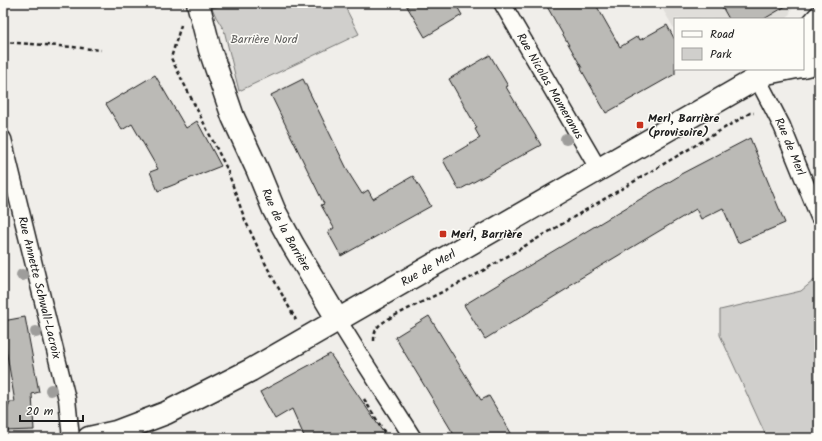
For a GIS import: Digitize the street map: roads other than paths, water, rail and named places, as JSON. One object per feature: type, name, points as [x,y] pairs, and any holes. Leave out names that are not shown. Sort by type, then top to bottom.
[{"type":"main road","name":"Rue de la Barrière","points":[[198,3],[210,50],[233,117],[274,210],[338,320]]},
{"type":"main road","points":[[804,34],[819,17]]},
{"type":"main road","points":[[804,50],[819,42]]},
{"type":"main road","name":"Rue de Merl","points":[[90,438],[116,432],[166,413],[251,370],[766,72]]},
{"type":"street","name":"Rue Nicolas Mameranus","points":[[502,3],[599,170]]},
{"type":"street","name":"Rue de Merl","points":[[804,69],[819,65]]},
{"type":"street","name":"Rue de Merl","points":[[790,70],[766,72],[782,126],[819,217]]},
{"type":"street","name":"Rue Annette Schwall-Lacroix","points":[[3,139],[67,399],[71,438]]},
{"type":"street","name":"Rue de la Barrière","points":[[338,320],[413,438]]},
{"type":"place","name":"Merl, Barrière (provisoire)","points":[[640,125]]},
{"type":"place","name":"Merl, Barrière","points":[[443,234]]},
{"type":"park label","name":"Barrière Nord","points":[[264,39]]}]
